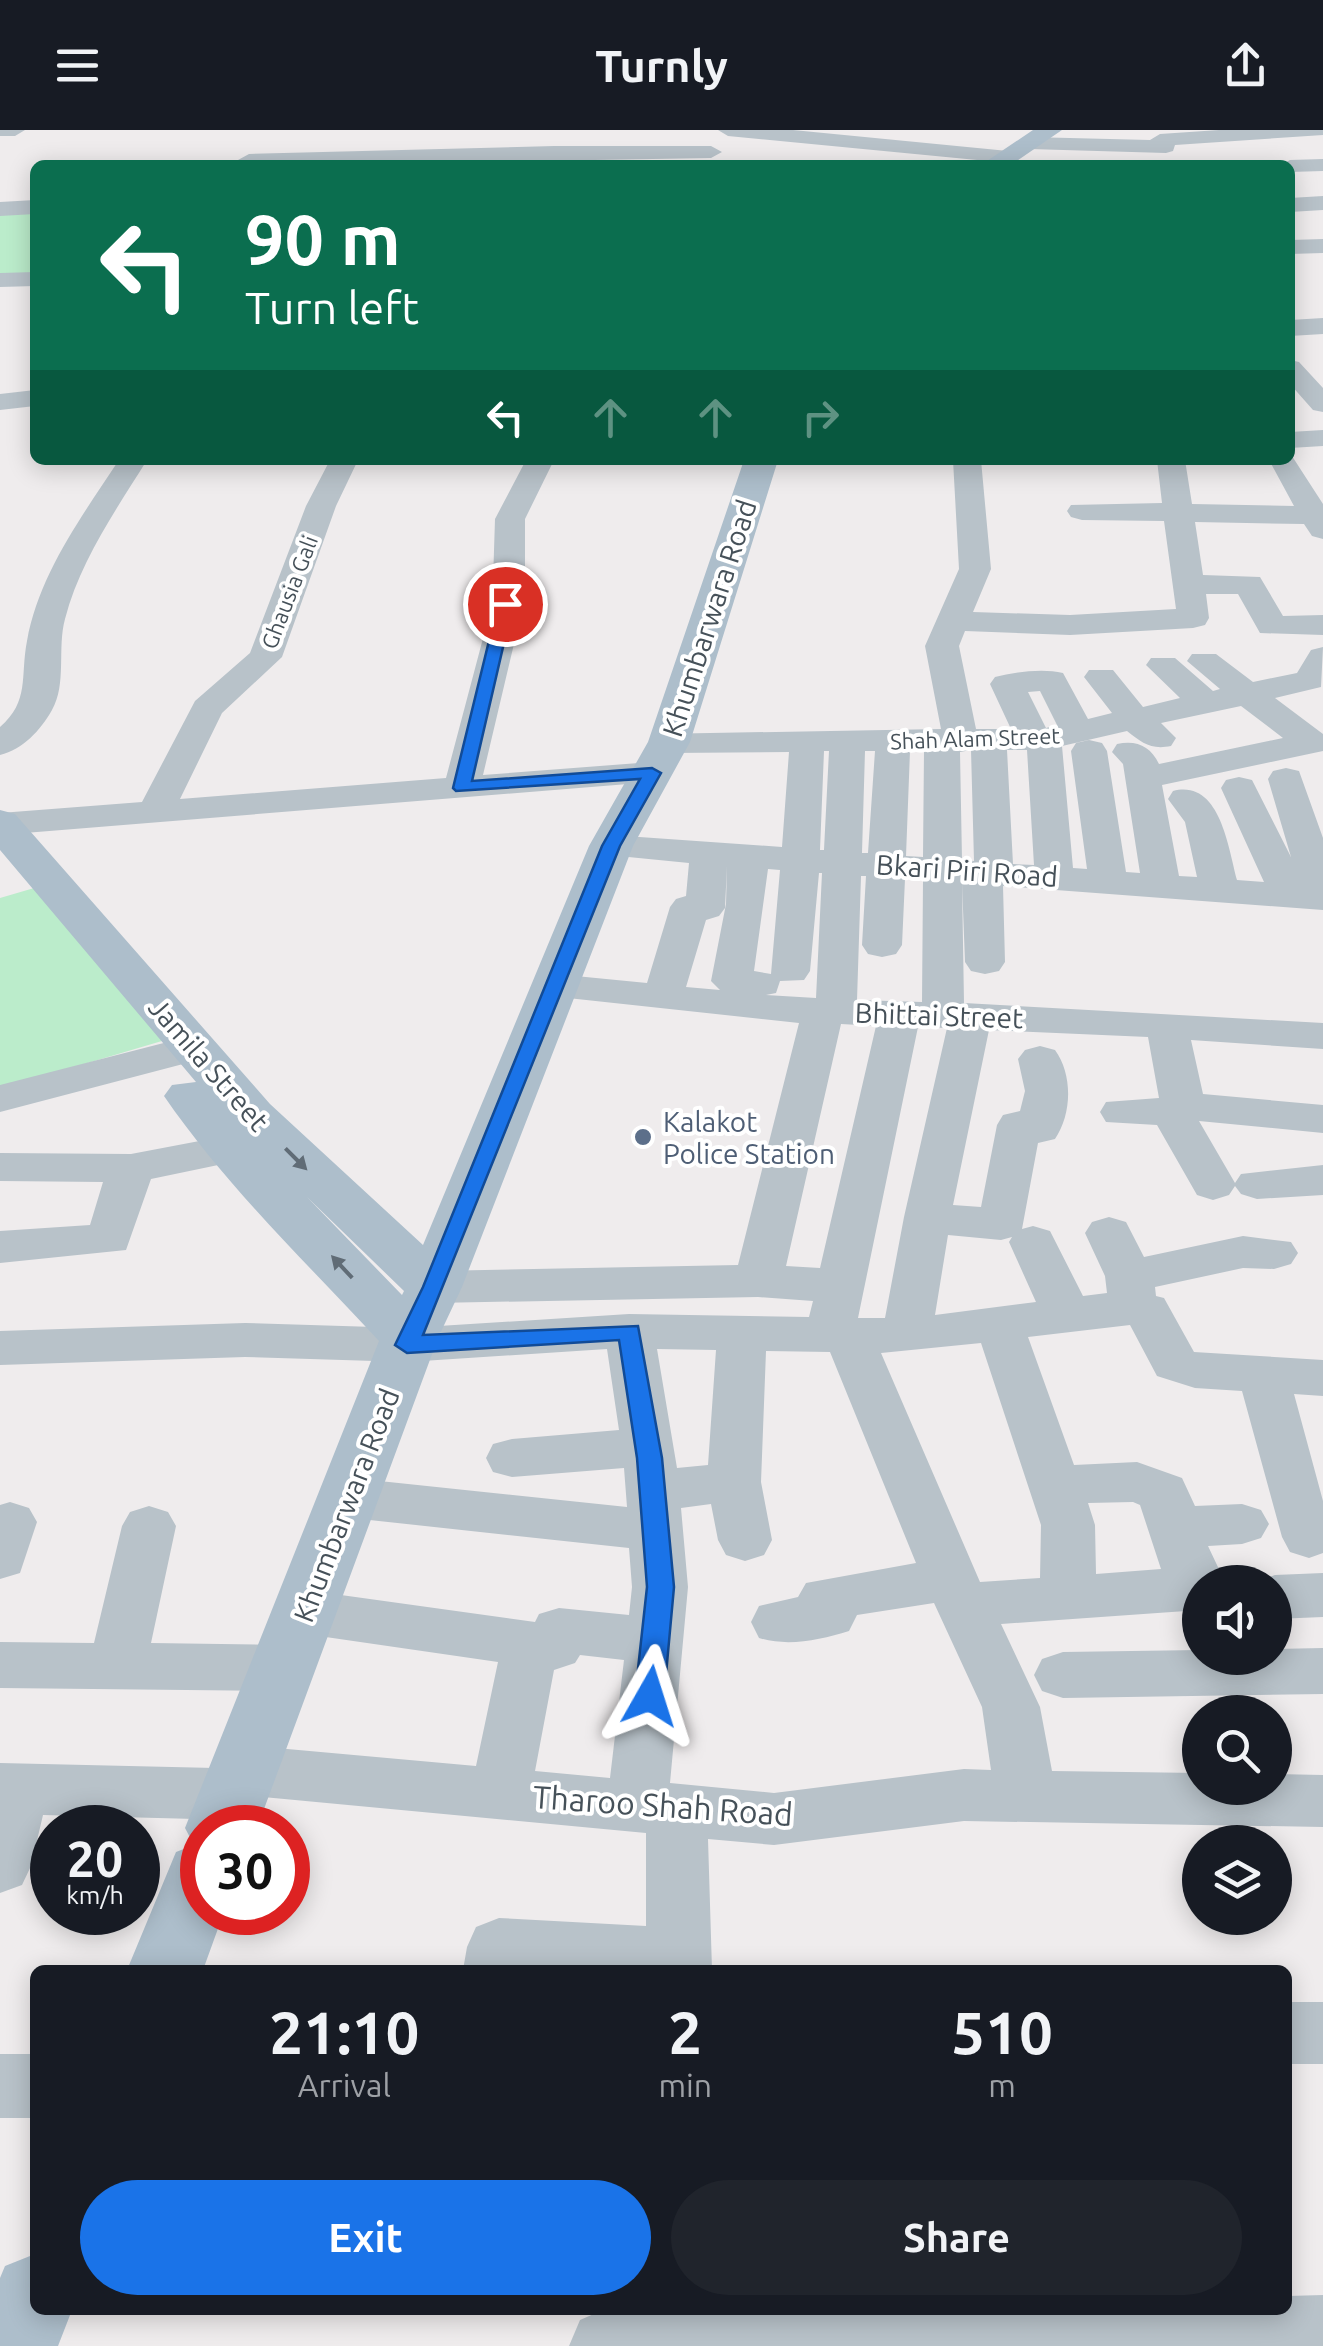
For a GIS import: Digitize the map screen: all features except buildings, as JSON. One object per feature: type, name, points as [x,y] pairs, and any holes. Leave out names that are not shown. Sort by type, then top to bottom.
[{"type":"main road","name":"Khumbarwara Road","points":[[233,1797],[408,1342],[434,1287],[611,846],[661,757],[759,465]]},
{"type":"main road","points":[[0,824],[24,878],[175,1053],[232,1149],[408,1342]]},
{"type":"main road","name":"Jamila Street","points":[[175,1053],[434,1287]]},
{"type":"main road","points":[[167,1965],[180,1931]]},
{"type":"main road","points":[[15,2346],[30,2308]]},
{"type":"street","points":[[0,130],[15,130]]},
{"type":"street","points":[[817,130],[1018,150]]},
{"type":"street","points":[[934,130],[1018,150]]},
{"type":"street","points":[[1166,147],[1182,130]]},
{"type":"street","points":[[1265,148],[1318,130]]},
{"type":"street","points":[[1265,148],[1323,136]]},
{"type":"street","points":[[373,160],[398,151],[679,137]]},
{"type":"street","points":[[525,160],[679,137]]},
{"type":"street","points":[[249,151],[555,156],[724,150],[1323,146]]},
{"type":"street","points":[[1080,149],[1265,148],[1323,155]]},
{"type":"street","points":[[1265,148],[1323,165]]},
{"type":"street","points":[[724,150],[1018,150]]},
{"type":"street","points":[[787,150],[816,160]]},
{"type":"street","points":[[787,150],[881,160]]},
{"type":"street","points":[[1295,176],[1323,174]]},
{"type":"street","points":[[1295,185],[1323,184]]},
{"type":"street","points":[[1295,198],[1323,214]]},
{"type":"street","points":[[1295,206],[1323,214]]},
{"type":"street","points":[[0,209],[30,207]]},
{"type":"street","points":[[1295,215],[1323,214]]},
{"type":"street","points":[[1295,224],[1323,214]]},
{"type":"street","points":[[1295,232],[1323,214]]},
{"type":"street","points":[[1295,247],[1323,246]]},
{"type":"street","points":[[1295,269],[1323,269]]},
{"type":"street","points":[[0,280],[30,279]]},
{"type":"street","points":[[1295,328],[1323,326]]},
{"type":"street","points":[[1295,342],[1323,342]]},
{"type":"street","points":[[1305,386],[1323,356]]},
{"type":"street","points":[[0,402],[30,399]]},
{"type":"street","points":[[1295,424],[1323,422]]},
{"type":"street","points":[[1295,440],[1323,438]]},
{"type":"street","points":[[1295,458],[1323,456]]},
{"type":"street","points":[[0,744],[21,728],[40,698],[43,641],[58,592],[90,528],[129,465]]},
{"type":"street","name":"Ghausia Gali","points":[[155,812],[207,708],[265,656],[321,506],[342,465]]},
{"type":"street","points":[[462,788],[502,626],[510,518],[537,465]]},
{"type":"street","points":[[967,465],[974,569],[942,646],[989,872],[985,962]]},
{"type":"street","points":[[952,620],[1070,624],[1193,618],[1190,585],[1194,548],[1178,505],[1173,465]]},
{"type":"street","points":[[1290,465],[1316,534]]},
{"type":"street","points":[[1075,501],[1178,505],[1316,534]]},
{"type":"street","points":[[1190,585],[1248,584],[1272,626],[1323,624]]},
{"type":"street","points":[[1186,799],[1312,744],[1259,713],[1204,661],[1253,654],[1260,646],[1323,645]]},
{"type":"street","points":[[944,655],[1104,664],[1108,880]]},
{"type":"street","name":"Shah Alam Street","points":[[0,824],[462,788],[661,757],[807,742],[964,742],[1108,733],[1208,704],[1259,713],[1319,692]]},
{"type":"street","points":[[1108,733],[1208,704]]},
{"type":"street","points":[[1108,733],[1181,756]]},
{"type":"street","points":[[1108,733],[1235,775],[1286,779],[1323,771]]},
{"type":"street","points":[[1108,733],[1235,775],[1311,896]]},
{"type":"street","points":[[1108,733],[1186,799],[1203,822],[1219,888]]},
{"type":"street","points":[[1054,876],[1108,733]]},
{"type":"street","points":[[1108,733],[1161,883]]},
{"type":"street","points":[[750,856],[732,981],[775,978],[798,859],[807,742]]},
{"type":"street","points":[[758,1281],[829,1011],[847,742]]},
{"type":"street","points":[[882,946],[893,742]]},
{"type":"street","points":[[906,1336],[923,1239],[938,1015],[942,868],[964,742]]},
{"type":"street","points":[[1286,779],[1311,896]]},
{"type":"street","name":"Bkari Piri Road","points":[[611,846],[1311,896]]},
{"type":"street","points":[[668,983],[690,908],[705,908],[709,852]]},
{"type":"street","name":"Bhittai Street","points":[[555,986],[829,1011],[1323,1036]]},
{"type":"street","points":[[938,1015],[842,1302],[957,1592],[1011,1707],[1026,1796]]},
{"type":"street","points":[[1167,1026],[1177,1107],[1235,1185],[1323,1180]]},
{"type":"street","points":[[0,1098],[175,1053]]},
{"type":"street","points":[[0,1348],[245,1340],[408,1342],[630,1332],[742,1334],[842,1302],[923,1239],[1001,1225],[1020,1125],[1040,1128],[1047,1091],[1040,1060]]},
{"type":"street","points":[[1122,1112],[1151,1113],[1177,1107],[1318,1128]]},
{"type":"street","points":[[0,1167],[131,1168],[232,1149]]},
{"type":"street","points":[[0,1248],[110,1240],[131,1168]]},
{"type":"street","points":[[1109,1232],[1131,1293],[1147,1310],[1176,1364],[1304,1384],[1295,1498],[1308,1537]]},
{"type":"street","points":[[1034,1242],[1067,1315]]},
{"type":"street","points":[[434,1287],[758,1281],[842,1302],[906,1336],[1067,1315],[1243,1252],[1274,1253]]},
{"type":"street","points":[[999,1324],[1068,1525],[1068,1597]]},
{"type":"street","points":[[497,1965],[499,1948],[678,1964],[657,1808],[656,1641],[660,1587],[630,1332]]},
{"type":"street","points":[[742,1334],[734,1482],[745,1540]]},
{"type":"street","points":[[512,1458],[651,1489]]},
{"type":"street","points":[[351,1498],[651,1489],[734,1482]]},
{"type":"street","points":[[1054,1486],[1137,1482],[1162,1492],[1189,1565]]},
{"type":"street","points":[[1175,1528],[1242,1524]]},
{"type":"street","points":[[116,1666],[148,1526]]},
{"type":"street","points":[[779,1622],[829,1616],[826,1598],[957,1592],[1068,1597],[1182,1588]]},
{"type":"street","points":[[1292,1597],[1323,1596]]},
{"type":"street","points":[[306,1612],[555,1647],[559,1630],[656,1641]]},
{"type":"street","points":[[501,1793],[530,1644]]},
{"type":"street","points":[[0,1665],[284,1668]]},
{"type":"street","points":[[1063,1675],[1323,1671]]},
{"type":"street","points":[[0,1866],[9,1789]]},
{"type":"street","name":"Tharoo Shah Road","points":[[9,1789],[233,1797],[501,1793],[774,1819],[964,1795],[1323,1801]]},
{"type":"street","points":[[1292,2033],[1323,2033]]},
{"type":"street","points":[[0,2086],[30,2086]]},
{"type":"street","points":[[606,2346],[1323,2332]]},
{"type":"green space","points":[[30,207],[30,279],[0,280],[0,209]]},
{"type":"green space","points":[[41,886],[172,1038],[0,1089],[0,898]]},
{"type":"place","name":"Kalakot Police Station","points":[[643,1137]]},
{"type":"route","points":[[505,604],[462,788],[652,773],[611,846],[434,1287],[407,1345],[630,1332],[650,1458],[660,1587],[650,1696]]}]
